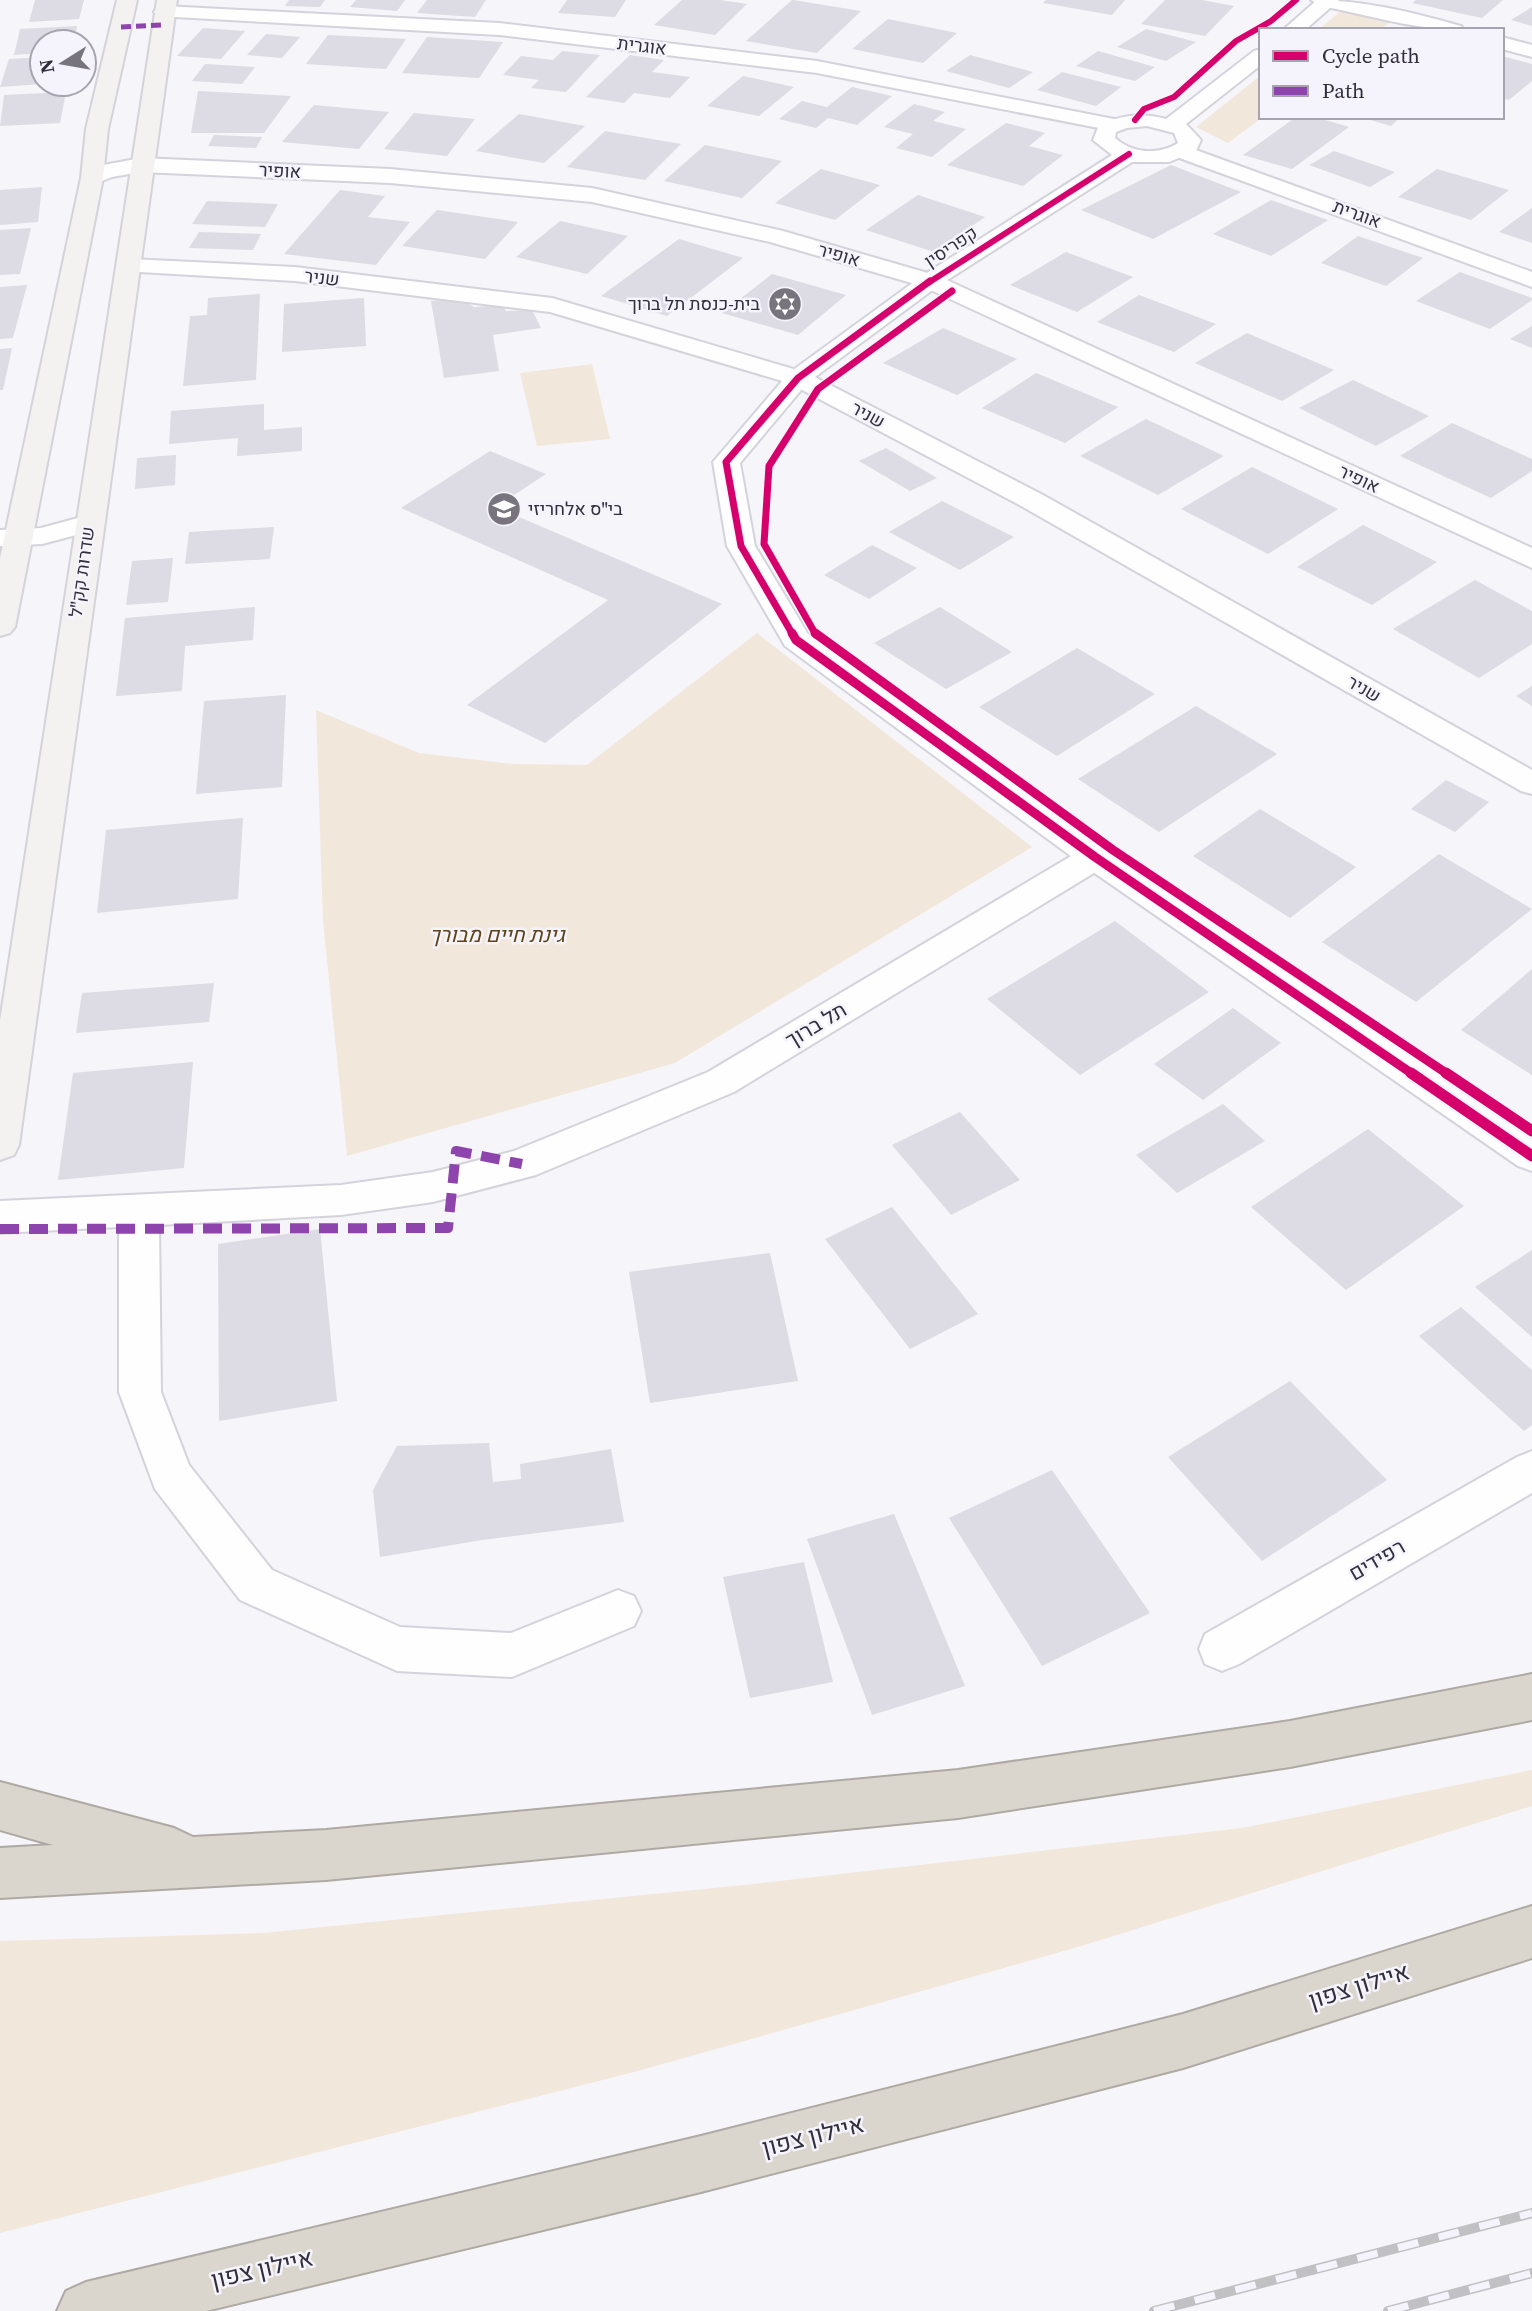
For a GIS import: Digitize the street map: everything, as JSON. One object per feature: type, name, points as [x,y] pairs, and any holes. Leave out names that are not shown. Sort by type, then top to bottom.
[{"type":"highway","points":[[0,1872],[326,1855],[958,1794],[1290,1744],[1532,1697]]},
{"type":"highway","points":[[0,1807],[206,1862]]},
{"type":"highway","name":"איילון צפון","points":[[86,2311],[727,2158],[1183,2041],[1532,1932]]},
{"type":"main road","points":[[0,627],[9,538],[92,178],[97,129],[127,0]]},
{"type":"main road","name":"שדרות קק\"ל","points":[[0,1145],[89,523],[130,267],[141,165],[165,6]]},
{"type":"street","points":[[1295,28],[1326,0],[1401,15],[1447,28]]},
{"type":"street","name":"אוגרית","points":[[165,6],[499,29],[817,67],[1114,125],[1147,120],[1171,125]]},
{"type":"street","points":[[499,29],[512,10]]},
{"type":"street","points":[[1504,44],[1532,51]]},
{"type":"street","points":[[1114,125],[1107,129],[1104,140],[1118,151],[1158,157],[1182,151],[1190,141],[1188,135],[1171,125],[1259,57]]},
{"type":"street","name":"אוגרית","points":[[1182,151],[1532,280]]},
{"type":"street","name":"קפריסין","points":[[1095,857],[796,640],[741,547],[726,462],[798,378],[930,281],[1129,154]]},
{"type":"street","name":"אופיר","points":[[92,178],[106,172],[141,165],[390,176],[592,195],[775,236],[930,281],[1532,559]]},
{"type":"street","name":"שניר","points":[[130,267],[185,267],[295,274],[552,305],[798,378],[1033,501],[1532,784]]},
{"type":"street","points":[[9,538],[42,536],[89,523]]},
{"type":"street","points":[[1095,857],[1532,1156]]},
{"type":"street","name":"תל ברוך","points":[[0,1217],[341,1200],[433,1187],[522,1164],[721,1082],[1095,857]]},
{"type":"street","points":[[139,1210],[140,1392],[171,1475],[256,1585],[397,1649],[512,1655],[618,1611]]},
{"type":"street","name":"רפידים","points":[[1222,1650],[1532,1470]]},
{"type":"green space","points":[[1343,9],[1392,21],[1383,28],[1320,28]]},
{"type":"green space","points":[[1259,77],[1260,119],[1228,143],[1196,127]]},
{"type":"green space","points":[[592,364],[610,439],[537,446],[520,373]]},
{"type":"green space","name":"גינת חיים מבורך","points":[[757,633],[1032,847],[675,1063],[347,1156],[323,921],[316,710],[419,753],[513,764],[587,765]]},
{"type":"green space","points":[[1532,1770],[1532,1806],[1078,1947],[634,2072],[0,2233],[0,1941],[263,1933],[744,1885],[1242,1828]]},
{"type":"building","points":[[35,0],[84,0],[79,19],[29,22]]},
{"type":"building","points":[[289,0],[325,0],[320,7],[285,6]]},
{"type":"building","points":[[356,0],[405,0],[397,11],[350,7]]},
{"type":"building","points":[[427,0],[486,0],[475,17],[417,13]]},
{"type":"building","points":[[567,0],[626,0],[615,17],[558,13]]},
{"type":"building","points":[[682,0],[720,0],[747,4],[715,35],[654,25]]},
{"type":"building","points":[[792,0],[861,11],[817,53],[746,41]]},
{"type":"building","points":[[1046,0],[1125,0],[1112,15],[1043,3]]},
{"type":"building","points":[[1165,0],[1202,0],[1234,6],[1205,36],[1141,24]]},
{"type":"building","points":[[1416,0],[1503,0],[1482,18],[1412,3]]},
{"type":"building","points":[[1532,7],[1532,26],[1511,20]]},
{"type":"building","points":[[888,19],[957,33],[923,63],[852,49]]},
{"type":"building","points":[[77,26],[77,28],[39,28]]},
{"type":"building","points":[[203,28],[245,31],[221,59],[177,56]]},
{"type":"building","points":[[20,29],[28,29],[28,54],[14,55]]},
{"type":"building","points":[[1146,29],[1196,42],[1166,61],[1117,47]]},
{"type":"building","points":[[266,34],[300,37],[282,58],[247,55]]},
{"type":"building","points":[[328,35],[406,39],[386,69],[306,64]]},
{"type":"building","points":[[427,37],[503,42],[479,78],[402,73]]},
{"type":"building","points":[[562,51],[600,55],[566,92],[531,88],[539,80],[503,75],[521,56],[553,60]]},
{"type":"building","points":[[1098,51],[1155,67],[1135,81],[1076,66]]},
{"type":"building","points":[[630,55],[664,60],[652,72],[690,77],[670,98],[634,93],[624,103],[586,97]]},
{"type":"building","points":[[970,55],[1033,72],[1009,88],[946,71]]},
{"type":"building","points":[[1504,57],[1532,64],[1532,81],[1509,100],[1504,99]]},
{"type":"building","points":[[28,58],[28,85],[0,87],[9,59]]},
{"type":"building","points":[[205,64],[255,67],[242,84],[192,81]]},
{"type":"building","points":[[1062,72],[1121,87],[1096,106],[1037,90]]},
{"type":"building","points":[[743,76],[794,87],[759,116],[707,106]]},
{"type":"building","points":[[852,87],[892,96],[857,125],[828,118],[816,128],[779,119],[802,101],[827,107]]},
{"type":"building","points":[[198,91],[291,96],[264,133],[191,133]]},
{"type":"building","points":[[28,94],[28,98],[65,98],[60,123],[0,126],[4,95]]},
{"type":"building","points":[[914,104],[945,112],[933,121],[966,129],[932,157],[896,148],[913,134],[884,127]]},
{"type":"building","points":[[314,105],[389,112],[359,149],[282,142]]},
{"type":"building","points":[[414,113],[475,119],[447,156],[384,149]]},
{"type":"building","points":[[519,114],[585,126],[544,163],[476,151]]},
{"type":"building","points":[[1293,119],[1322,119],[1349,127],[1292,169],[1243,155]]},
{"type":"building","points":[[1367,119],[1399,119],[1391,126]]},
{"type":"building","points":[[1006,123],[1045,133],[1029,146],[1063,155],[1023,186],[947,165]]},
{"type":"building","points":[[605,131],[681,144],[645,180],[567,167]]},
{"type":"building","points":[[214,135],[262,137],[256,148],[208,146]]},
{"type":"building","points":[[705,145],[782,161],[742,198],[664,181]]},
{"type":"building","points":[[1334,151],[1395,172],[1370,187],[1309,165]]},
{"type":"building","points":[[1171,165],[1241,192],[1153,239],[1081,210]]},
{"type":"building","points":[[821,169],[880,185],[835,220],[775,203]]},
{"type":"building","points":[[1437,169],[1509,190],[1471,220],[1398,197]]},
{"type":"building","points":[[42,187],[38,222],[0,225],[0,190]]},
{"type":"building","points":[[340,190],[385,196],[368,217],[410,222],[376,265],[284,254]]},
{"type":"building","points":[[918,195],[985,217],[934,252],[866,230]]},
{"type":"building","points":[[1271,200],[1328,220],[1271,256],[1213,234]]},
{"type":"building","points":[[207,201],[278,204],[265,227],[192,224]]},
{"type":"building","points":[[1532,208],[1532,243],[1499,232]]},
{"type":"building","points":[[437,210],[518,222],[485,259],[402,246]]},
{"type":"building","points":[[560,221],[628,236],[587,274],[516,257]]},
{"type":"building","points":[[31,228],[20,274],[0,275],[0,230]]},
{"type":"building","points":[[199,232],[261,234],[253,250],[189,248]]},
{"type":"building","points":[[1358,236],[1423,258],[1386,286],[1321,263]]},
{"type":"building","points":[[679,239],[743,258],[667,316],[601,296]]},
{"type":"building","points":[[1066,252],[1133,277],[1077,312],[1010,285]]},
{"type":"building","points":[[1460,272],[1532,300],[1490,329],[1416,301]]},
{"type":"building","name":"בית-כנסת תל ברוך","points":[[772,274],[846,295],[798,335],[722,313]]},
{"type":"building","points":[[27,285],[13,338],[0,339],[0,287]]},
{"type":"building","points":[[260,294],[256,380],[183,386],[190,316],[207,315],[208,298]]},
{"type":"building","points":[[1139,295],[1216,324],[1174,352],[1097,322]]},
{"type":"building","points":[[364,298],[366,346],[282,352],[284,304]]},
{"type":"building","points":[[461,299],[474,307],[502,305],[506,311],[532,310],[541,328],[493,335],[499,371],[444,378],[431,301]]},
{"type":"building","points":[[1532,326],[1532,348],[1510,339]]},
{"type":"building","points":[[943,328],[1017,359],[957,395],[883,363]]},
{"type":"building","points":[[1247,333],[1334,370],[1282,401],[1195,363]]},
{"type":"building","points":[[12,348],[3,390],[0,390],[0,349]]},
{"type":"building","points":[[1036,373],[1118,407],[1065,443],[982,408]]},
{"type":"building","points":[[1353,380],[1429,416],[1376,446],[1299,408]]},
{"type":"building","points":[[264,404],[264,430],[302,427],[302,451],[237,456],[238,438],[169,444],[171,411]]},
{"type":"building","points":[[1146,419],[1224,456],[1158,495],[1080,456]]},
{"type":"building","points":[[1452,423],[1532,459],[1532,471],[1491,498],[1400,456]]},
{"type":"building","points":[[886,448],[937,478],[910,491],[859,461]]},
{"type":"building","points":[[490,451],[546,474],[496,507],[722,604],[545,743],[467,705],[608,600],[401,508]]},
{"type":"building","points":[[176,455],[175,485],[135,489],[137,458]]},
{"type":"building","points":[[1252,467],[1338,509],[1268,554],[1181,509]]},
{"type":"building","points":[[942,501],[1014,537],[960,570],[889,532]]},
{"type":"building","points":[[1363,525],[1437,562],[1372,605],[1297,567]]},
{"type":"building","points":[[274,527],[270,559],[185,564],[189,532]]},
{"type":"building","points":[[872,545],[917,568],[869,599],[824,575]]},
{"type":"building","points":[[173,558],[168,602],[126,605],[132,561]]},
{"type":"building","points":[[1475,580],[1532,611],[1532,644],[1479,678],[1393,629]]},
{"type":"building","points":[[255,607],[253,640],[185,646],[182,691],[116,696],[125,618]]},
{"type":"building","points":[[940,607],[1012,652],[946,689],[874,643]]},
{"type":"building","points":[[1077,648],[1155,694],[1057,756],[979,707]]},
{"type":"building","points":[[1532,686],[1532,706],[1516,696]]},
{"type":"building","points":[[286,695],[282,787],[196,794],[204,701]]},
{"type":"building","points":[[1196,706],[1277,754],[1159,832],[1078,779]]},
{"type":"building","points":[[1446,780],[1489,802],[1455,832],[1411,809]]},
{"type":"building","points":[[1260,809],[1356,867],[1290,918],[1193,856]]},
{"type":"building","points":[[243,818],[238,899],[97,913],[106,830]]},
{"type":"building","points":[[1439,854],[1532,909],[1416,1002],[1322,942]]},
{"type":"building","points":[[1115,921],[1209,992],[1080,1075],[987,999]]},
{"type":"building","points":[[1532,969],[1532,1075],[1461,1030]]},
{"type":"building","points":[[214,983],[209,1022],[76,1033],[82,993]]},
{"type":"building","points":[[1233,1008],[1281,1043],[1203,1100],[1154,1064]]},
{"type":"building","points":[[193,1062],[184,1168],[58,1180],[73,1073]]},
{"type":"building","points":[[1223,1104],[1265,1141],[1177,1193],[1136,1155]]},
{"type":"building","points":[[960,1112],[1020,1180],[951,1215],[892,1145]]},
{"type":"building","points":[[1368,1129],[1464,1206],[1346,1290],[1251,1207]]},
{"type":"building","points":[[892,1207],[978,1314],[910,1349],[825,1239]]},
{"type":"building","points":[[320,1229],[337,1401],[219,1421],[218,1244]]},
{"type":"building","points":[[1532,1250],[1532,1337],[1475,1287]]},
{"type":"building","points":[[770,1253],[798,1381],[650,1403],[629,1272]]},
{"type":"building","points":[[1461,1307],[1532,1370],[1532,1425],[1524,1431],[1419,1336]]},
{"type":"building","points":[[1290,1381],[1387,1480],[1262,1561],[1168,1457]]},
{"type":"building","points":[[489,1443],[493,1482],[521,1479],[520,1464],[611,1449],[624,1522],[482,1540],[380,1557],[373,1490],[397,1446]]},
{"type":"building","points":[[1052,1470],[1150,1613],[1042,1666],[949,1518]]},
{"type":"building","points":[[894,1514],[965,1686],[872,1715],[807,1539]]},
{"type":"building","points":[[804,1562],[833,1682],[750,1698],[723,1577]]},
{"type":"railway","points":[[1154,2311],[1532,2213]]},
{"type":"railway","points":[[1388,2311],[1532,2273]]},
{"type":"marked path","points":[[121,27],[162,25]]},
{"type":"marked path","points":[[0,1229],[448,1228],[456,1151],[522,1164]]},
{"type":"cycle path","points":[[1135,120],[1144,109],[1174,97],[1236,41],[1271,21],[1296,0]]},
{"type":"cycle path","points":[[1129,154],[930,281],[798,378],[726,462],[741,546],[796,640],[1095,857],[1532,1156]]},
{"type":"cycle path","points":[[952,291],[818,389],[769,466],[764,544],[815,634],[1113,850],[1532,1131]]},
{"type":"place","name":"בית-כנסת תל ברוך","points":[[785,304]]},
{"type":"place","name":"בי\"ס אלחריזי","points":[[504,509]]}]
